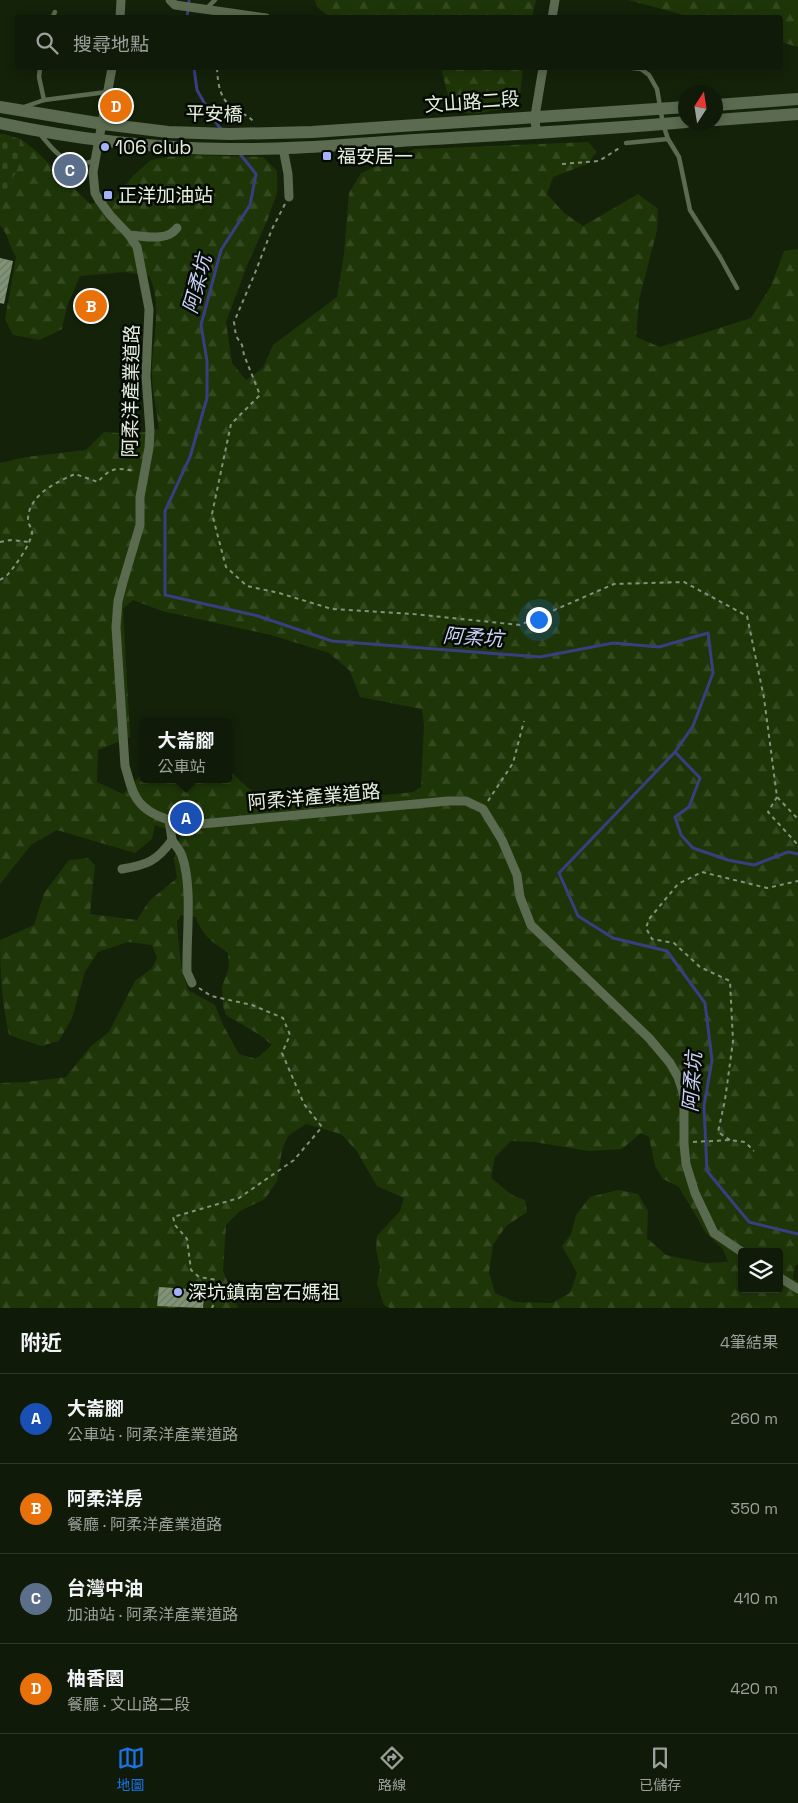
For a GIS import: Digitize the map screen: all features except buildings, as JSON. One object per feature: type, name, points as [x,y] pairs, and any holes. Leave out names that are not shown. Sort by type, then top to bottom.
[{"type":"main road","points":[[723,104],[798,99]]},
{"type":"main road","points":[[0,107],[103,124]]},
{"type":"main road","name":"文山路二段","points":[[260,134],[678,108]]},
{"type":"main road","points":[[723,119],[798,114]]},
{"type":"main road","points":[[0,123],[37,131],[100,140]]},
{"type":"main road","name":"文山路二段","points":[[263,148],[495,136],[678,123]]},
{"type":"main road","name":"平安橋","points":[[103,124],[168,132],[260,134]]},
{"type":"main road","name":"平安橋","points":[[100,140],[174,148],[230,150],[263,148]]},
{"type":"street","points":[[120,15],[121,0]]},
{"type":"street","points":[[552,15],[555,0]]},
{"type":"street","points":[[173,2],[205,10],[243,15]]},
{"type":"street","name":"阿柔洋產業道路","points":[[112,70],[93,172],[95,193],[110,215],[129,235],[137,247],[149,309],[146,376],[150,432],[149,448],[140,497],[140,525],[118,601],[116,627],[120,700],[126,766],[130,785],[140,804],[169,820],[190,825],[448,801],[466,801],[483,809]]},
{"type":"street","points":[[536,132],[535,116],[543,70]]},
{"type":"street","points":[[283,148],[288,174],[289,197]]},
{"type":"street","points":[[129,235],[165,237],[173,234],[177,228]]},
{"type":"street","points":[[483,809],[502,840],[517,875],[520,897],[531,925],[649,1038],[670,1063],[678,1077],[684,1095],[686,1164],[695,1193],[714,1232],[738,1249]]},
{"type":"street","points":[[169,820],[172,840],[182,854],[186,872],[188,889],[187,972],[192,982]]},
{"type":"street","points":[[122,869],[141,866],[152,861],[161,855],[172,840]]},
{"type":"street","points":[[783,1280],[798,1289]]},
{"type":"lane","points":[[205,10],[215,0]]},
{"type":"lane","points":[[40,70],[39,77],[44,100]]},
{"type":"lane","points":[[642,70],[650,75],[657,89],[663,124],[668,139],[679,157],[690,210],[737,288]]},
{"type":"lane","points":[[15,110],[44,100],[109,91]]},
{"type":"lane","points":[[37,131],[61,158],[85,164],[96,160]]},
{"type":"lane","points":[[626,143],[668,139]]},
{"type":"path","points":[[217,70],[220,94],[231,107],[252,118],[260,134]]},
{"type":"path","points":[[562,164],[599,160],[626,143]]},
{"type":"path","points":[[289,197],[272,229],[256,273],[234,322],[236,336],[242,345],[244,355],[260,395],[231,424],[212,514],[226,567],[247,586],[279,593],[332,609],[413,614],[520,625],[614,584],[684,582],[746,616],[764,698],[777,797],[798,819]]},
{"type":"path","points":[[0,580],[8,575],[29,542],[32,532],[28,521],[32,508],[38,496],[53,483],[75,474],[98,482],[108,471],[121,468],[144,474]]},
{"type":"path","points":[[0,542],[10,540],[29,542]]},
{"type":"path","points":[[483,809],[513,763],[524,721]]},
{"type":"path","points":[[777,797],[768,812],[798,845]]},
{"type":"path","points":[[730,1140],[718,1132],[725,1100],[733,1041],[730,981],[700,967],[674,943],[652,938],[646,928],[649,919],[678,884],[702,872],[767,888],[798,881]]},
{"type":"path","points":[[192,982],[211,996],[252,1005],[283,1018],[290,1035],[282,1053],[304,1104],[322,1127],[294,1160],[239,1198],[173,1217],[175,1225],[187,1239],[191,1270],[199,1277],[218,1280],[216,1298],[212,1308]]},
{"type":"path","points":[[693,1142],[730,1140],[745,1142],[754,1151]]},
{"type":"green space","points":[[315,0],[536,0],[532,15],[327,15],[317,7]]},
{"type":"green space","points":[[628,0],[798,0],[798,47],[783,43],[783,15],[684,15]]},
{"type":"green space","points":[[442,70],[523,70],[519,103],[515,107],[473,114],[452,111]]},
{"type":"green space","points":[[0,134],[20,139],[18,168],[0,203]]},
{"type":"green space","points":[[0,138],[21,139],[36,151],[90,204],[115,198],[133,176],[151,160],[180,155],[263,157],[277,171],[277,193],[226,322],[232,363],[246,380],[263,368],[273,345],[337,297],[344,254],[349,193],[361,173],[415,149],[588,142],[597,152],[587,164],[553,177],[547,194],[564,213],[583,226],[638,194],[658,209],[657,230],[639,300],[636,337],[660,347],[751,318],[771,286],[784,251],[798,249],[798,1264],[795,1266],[793,1279],[798,1281],[798,1308],[390,1308],[384,1305],[377,1283],[380,1268],[376,1249],[377,1236],[400,1211],[404,1198],[377,1186],[356,1150],[341,1134],[306,1124],[288,1136],[282,1150],[277,1181],[265,1199],[240,1211],[226,1225],[223,1271],[238,1308],[0,1308],[0,1083],[66,1077],[91,1046],[109,1032],[135,981],[152,968],[157,958],[152,945],[128,942],[98,952],[85,972],[72,1018],[59,1041],[41,1046],[9,1035],[2,988],[0,940],[34,925],[44,893],[69,860],[88,858],[95,865],[90,914],[137,920],[149,901],[177,878],[174,859],[181,834],[155,825],[152,839],[135,853],[57,830],[31,845],[0,884],[0,463],[26,457],[86,450],[104,432],[134,434],[159,429],[152,375],[156,300],[149,276],[125,272],[80,276],[67,306],[62,329],[40,340],[13,335],[5,319],[16,257],[0,225]],"holes":[[[133,600],[162,611],[271,635],[329,653],[350,671],[360,697],[422,709],[424,725],[421,787],[413,792],[275,807],[247,787],[232,773],[232,783],[140,783],[140,776],[123,794],[97,782],[98,750],[130,737],[123,609]],[[181,915],[196,917],[198,924],[205,934],[228,953],[229,967],[222,987],[223,1006],[226,1015],[260,1035],[272,1045],[256,1059],[239,1054],[222,1023],[215,1005],[188,990],[182,969],[177,922]],[[641,1133],[649,1137],[655,1166],[663,1179],[679,1187],[706,1233],[723,1249],[728,1262],[705,1263],[666,1255],[647,1238],[648,1211],[638,1194],[618,1190],[590,1197],[576,1215],[571,1234],[562,1246],[577,1273],[570,1293],[552,1303],[515,1302],[495,1293],[489,1272],[493,1245],[506,1226],[527,1212],[525,1200],[512,1195],[491,1178],[495,1157],[511,1141],[534,1142],[589,1151],[622,1149]]]},
{"type":"waterway","name":"阿柔坑","points":[[187,15],[189,0]]},
{"type":"waterway","name":"阿柔坑","points":[[194,70],[197,90],[221,129]]},
{"type":"waterway","name":"阿柔坑","points":[[240,154],[256,174],[250,205],[221,250],[201,325],[207,361],[207,398],[190,457],[165,511],[165,595],[258,616],[332,641],[540,657],[613,643],[659,647],[708,633],[713,673],[693,726],[675,752],[559,873],[578,916],[613,938],[667,951],[705,1003],[712,1060],[704,1106],[707,1171],[749,1222],[798,1234]]},
{"type":"waterway","points":[[675,752],[700,778],[689,807],[675,817],[681,835],[693,848],[728,860],[754,865],[788,852],[798,854]]},
{"type":"place","name":"柚香園","points":[[116,106]]},
{"type":"place","name":"106 club","points":[[105,147]]},
{"type":"place","name":"福安居一","points":[[327,156]]},
{"type":"place","name":"台灣中油","points":[[70,170]]},
{"type":"place","name":"正洋加油站","points":[[108,195]]},
{"type":"place","name":"阿柔洋房","points":[[91,306]]},
{"type":"place","name":"大崙腳","points":[[186,818]]},
{"type":"place","name":"深坑鎮南宮石媽祖","points":[[178,1292]]}]
